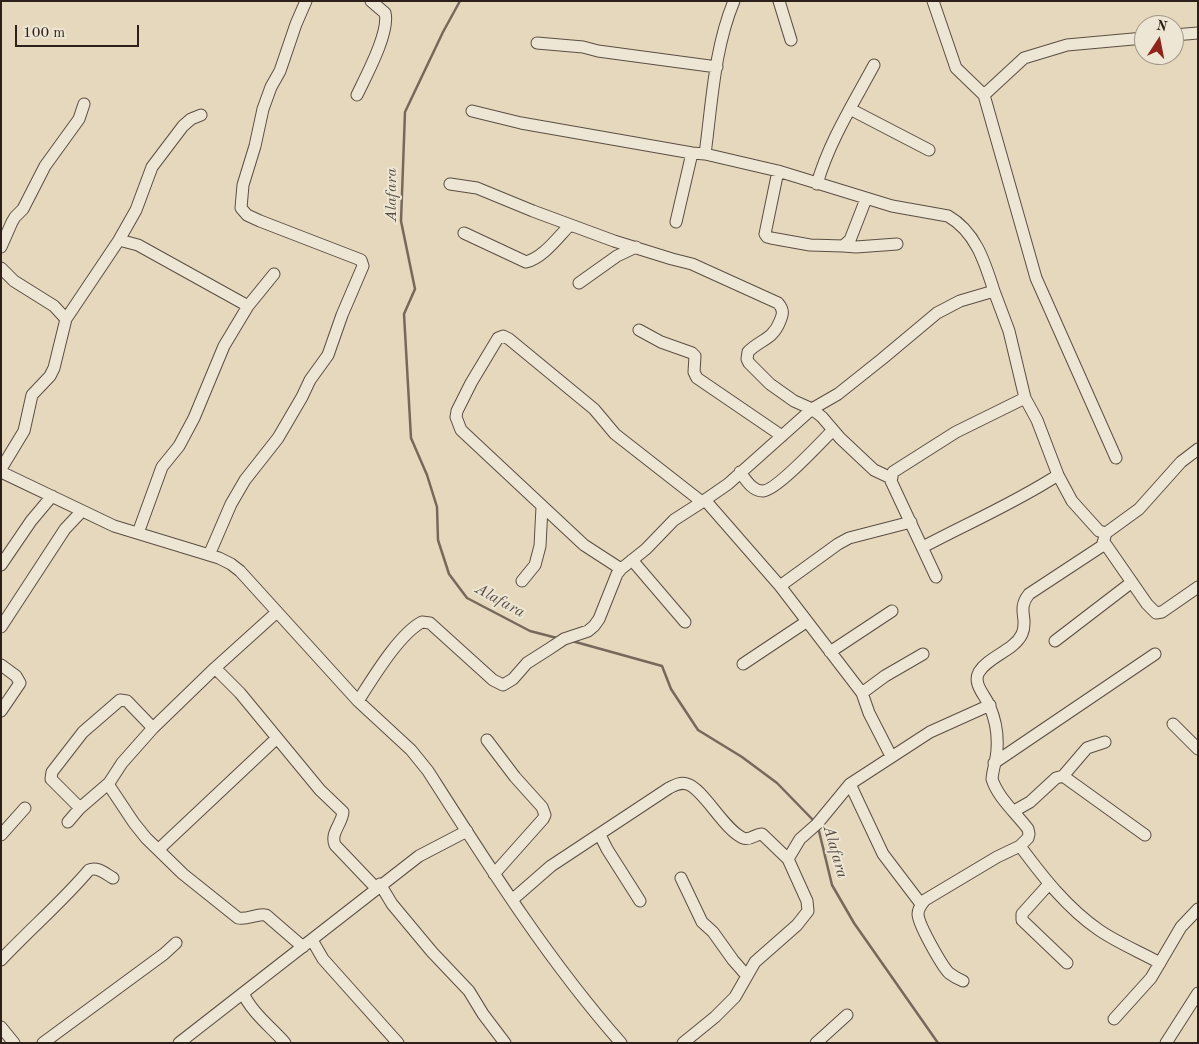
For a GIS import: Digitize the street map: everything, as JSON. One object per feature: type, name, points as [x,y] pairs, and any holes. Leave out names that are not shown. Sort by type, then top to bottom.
[{"type":"street","points":[[209,555],[231,504],[245,480],[278,438],[310,380],[328,355],[342,315],[363,266],[361,260],[260,221],[247,215],[241,208],[243,185],[255,146],[263,109],[271,87],[280,71],[306,1]]},
{"type":"street","points":[[357,94],[372,64],[386,23],[385,13],[371,1]]},
{"type":"street","points":[[705,154],[720,40],[734,1]]},
{"type":"street","points":[[779,1],[791,40]]},
{"type":"street","points":[[933,1],[956,68],[984,95],[1036,278],[1116,458]]},
{"type":"street","points":[[1184,35],[1198,33]]},
{"type":"street","points":[[984,95],[1024,58],[1067,45],[1134,39]]},
{"type":"street","points":[[538,43],[583,47],[598,52],[717,67]]},
{"type":"street","points":[[817,184],[832,142],[874,65]]},
{"type":"street","points":[[1,247],[15,217],[24,209],[37,179],[79,119],[84,104]]},
{"type":"street","points":[[850,109],[928,150]]},
{"type":"street","points":[[472,111],[521,123],[705,154],[778,171],[892,206],[939,214],[955,220],[982,254],[1009,331],[1025,398],[1037,420],[1058,476],[1072,501],[1105,537],[1132,582],[1154,612],[1158,613],[1198,587]]},
{"type":"street","points":[[201,114],[183,126],[152,168],[136,210],[119,240],[66,319],[54,368],[50,376],[32,395],[24,431],[1,471],[114,526],[209,555],[231,564],[240,571],[358,701],[411,750],[428,771],[494,874],[568,980],[621,1043]]},
{"type":"street","points":[[676,222],[692,153]]},
{"type":"street","points":[[778,171],[765,234],[767,237],[810,245],[856,248],[897,244]]},
{"type":"street","points":[[450,184],[477,188],[614,241],[692,264],[778,303],[783,313],[778,325],[768,339],[750,349],[747,359],[752,368],[794,401],[812,409],[874,470],[891,478]]},
{"type":"street","points":[[844,246],[850,240],[866,199]]},
{"type":"street","points":[[464,233],[526,262],[539,256],[570,225]]},
{"type":"street","points":[[119,240],[138,245],[248,306]]},
{"type":"street","points":[[579,283],[617,256],[636,247]]},
{"type":"street","points":[[1,268],[14,281],[54,306],[66,319]]},
{"type":"street","points":[[138,533],[162,467],[178,446],[194,418],[224,346],[248,306],[274,274]]},
{"type":"street","points":[[358,701],[383,663],[412,628],[422,622],[430,623],[493,680],[503,685],[513,679],[527,663],[564,640],[588,631],[599,619],[617,574],[646,549],[674,520],[728,484],[812,409],[845,388],[937,313],[960,301],[994,291]]},
{"type":"street","points":[[639,330],[661,342],[692,353],[695,356],[694,372],[697,378],[782,436]]},
{"type":"street","points":[[621,569],[584,545],[461,430],[456,417],[471,382],[498,338],[509,339],[594,409],[615,434],[704,501],[780,586],[862,693],[869,713],[891,756]]},
{"type":"street","points":[[936,577],[891,481],[893,472],[956,432],[1025,398]]},
{"type":"street","points":[[740,472],[753,488],[764,491],[778,484],[834,430]]},
{"type":"street","points":[[963,981],[950,973],[943,965],[925,932],[918,913],[921,904],[989,862],[1020,846],[1028,838],[1029,834],[1028,829],[999,794],[992,779],[998,742],[990,705],[978,684],[977,677],[983,668],[1019,639],[1023,632],[1024,624],[1022,605],[1030,594],[1102,546],[1105,537],[1139,508],[1181,462],[1198,449]]},
{"type":"street","points":[[923,547],[1029,494],[1058,476]]},
{"type":"street","points":[[1,565],[30,521],[52,496]]},
{"type":"street","points":[[522,581],[536,565],[540,546],[542,506]]},
{"type":"street","points":[[1,627],[65,529],[82,511]]},
{"type":"street","points":[[780,586],[849,538],[911,522]]},
{"type":"street","points":[[632,560],[685,622]]},
{"type":"street","points":[[1055,640],[1132,582]]},
{"type":"street","points":[[830,652],[892,611]]},
{"type":"street","points":[[68,822],[80,808],[109,782],[122,763],[154,728],[215,668],[278,612]]},
{"type":"street","points":[[743,664],[806,622]]},
{"type":"street","points":[[862,693],[885,676],[923,654]]},
{"type":"street","points":[[994,762],[1155,654]]},
{"type":"street","points":[[1,664],[16,676],[20,683],[1,712]]},
{"type":"street","points":[[215,668],[240,693],[320,790],[343,812],[343,817],[333,836],[335,845],[378,886],[432,952],[469,991],[483,1014],[505,1043]]},
{"type":"street","points":[[80,808],[51,779],[51,776],[52,772],[83,732],[120,700],[124,699],[154,728]]},
{"type":"street","points":[[788,859],[800,839],[817,824],[850,784],[930,732],[990,705]]},
{"type":"street","points":[[1173,724],[1198,749]]},
{"type":"street","points":[[158,849],[277,738]]},
{"type":"street","points":[[487,740],[515,777],[542,807],[544,815],[543,819],[494,874]]},
{"type":"street","points":[[1014,811],[1030,802],[1056,778],[1063,776],[1087,748],[1105,742]]},
{"type":"street","points":[[1063,776],[1144,835]]},
{"type":"street","points":[[109,782],[110,787],[146,838],[183,874],[238,918],[243,919],[262,914],[266,915],[307,944],[323,959],[398,1043]]},
{"type":"street","points":[[512,900],[551,866],[668,788],[680,783],[693,786],[736,833],[746,839],[762,834],[788,859],[807,901],[808,910],[796,925],[756,962],[735,997],[715,1017],[683,1043]]},
{"type":"street","points":[[850,784],[883,854],[921,904]]},
{"type":"street","points":[[1,835],[25,808]]},
{"type":"street","points":[[179,1043],[418,856],[467,832]]},
{"type":"street","points":[[600,835],[640,901]]},
{"type":"street","points":[[1020,846],[1049,884],[1078,913],[1100,931],[1160,963]]},
{"type":"street","points":[[1,960],[89,870],[96,869],[113,878]]},
{"type":"street","points":[[681,878],[702,922],[713,932],[747,976]]},
{"type":"street","points":[[1049,884],[1022,914],[1022,920],[1067,963]]},
{"type":"street","points":[[1114,1019],[1150,978],[1180,927],[1198,909]]},
{"type":"street","points":[[43,1043],[164,954],[176,943]]},
{"type":"street","points":[[243,993],[255,1012],[285,1043]]},
{"type":"street","points":[[1166,1043],[1198,994]]},
{"type":"street","points":[[816,1043],[847,1015]]},
{"type":"street","points":[[1,1027],[14,1043]]},
{"type":"waterway","name":"Alafara","points":[[460,1],[405,112],[401,221],[415,289],[404,314],[411,438],[427,475],[437,507],[438,540],[449,574],[467,598],[530,631],[557,638]]},
{"type":"waterway","name":"Alafara","points":[[572,641],[662,666],[671,689],[698,730],[742,757],[777,783],[814,821]]},
{"type":"waterway","name":"Alafara","points":[[818,827],[832,885],[854,923],[938,1043]]}]
